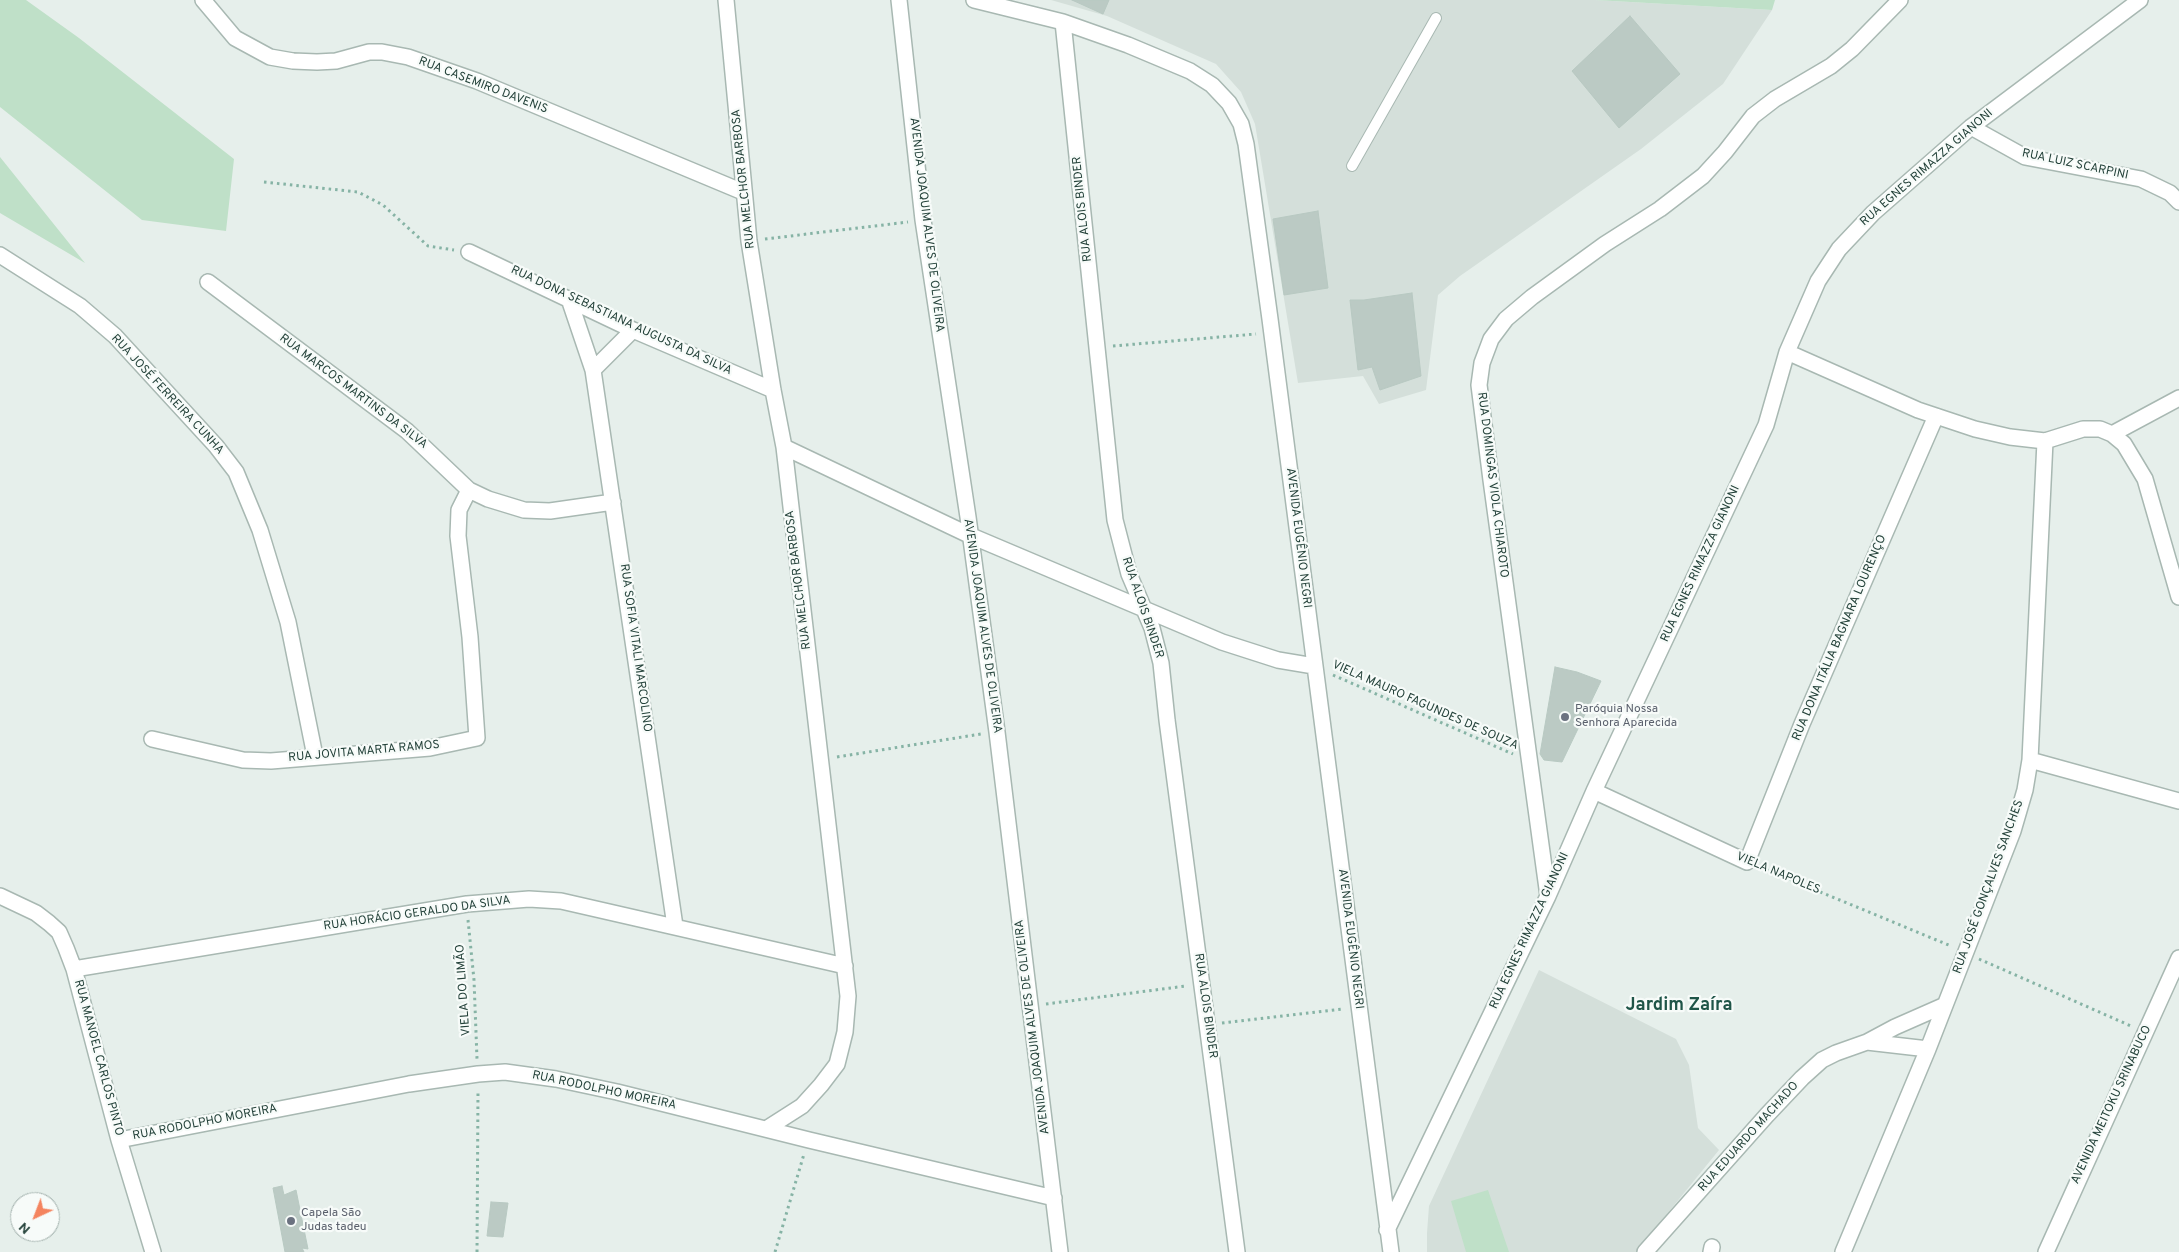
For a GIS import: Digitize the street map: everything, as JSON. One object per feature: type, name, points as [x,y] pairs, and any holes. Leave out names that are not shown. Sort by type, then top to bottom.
[{"type":"street","name":"RUA CASEMIRO DAVENIS","points":[[202,0],[235,38],[249,47],[270,56],[293,61],[317,62],[336,61],[369,52],[408,57],[477,81],[743,192]]},
{"type":"street","name":"RUA MELCHOR BARBOSA","points":[[726,0],[743,192],[772,390],[784,447],[848,1005],[845,1032],[837,1064],[802,1106],[766,1128]]},
{"type":"street","name":"AVENIDA JOAQUIM ALVES DE OLIVEIRA","points":[[899,0],[923,220],[997,732],[1060,1252]]},
{"type":"street","name":"AVENIDA EUGÊNIO NEGRI","points":[[974,0],[1063,22],[1128,44],[1190,71],[1212,85],[1229,103],[1241,124],[1246,144],[1272,333],[1390,1252]]},
{"type":"street","name":"RUA DOMINGAS VIOLA CHIAROTO","points":[[1548,896],[1479,385],[1482,363],[1492,339],[1506,319],[1532,297],[1605,244],[1660,209],[1703,176],[1725,152],[1753,116],[1775,100],[1831,66],[1852,50],[1900,0]]},
{"type":"street","name":"RUA EGNES RIMAZZA GIANONI","points":[[1387,1230],[1548,896],[1594,791],[1766,425],[1787,352],[1818,281],[1839,249],[1873,213],[1971,127],[2140,0]]},
{"type":"street","name":"RUA ALOIS BINDER","points":[[1063,22],[1115,520],[1129,574],[1152,628],[1161,663],[1237,1252]]},
{"type":"street","name":"RUA LUIZ SCARPINI","points":[[1971,127],[2025,157],[2141,179],[2170,193],[2179,202]]},
{"type":"street","name":"RUA DONA SEBASTIANA AUGUSTA DA SILVA","points":[[469,252],[633,330],[772,390]]},
{"type":"street","name":"RUA JOSÉ FERREIRA CUNHA","points":[[0,255],[80,306],[115,336],[216,446],[236,472],[260,530],[288,622],[315,756]]},
{"type":"street","name":"RUA MARCOS MARTINS DA SILVA","points":[[208,282],[407,431],[469,490],[488,499],[524,510],[550,511],[613,502]]},
{"type":"street","name":"RUA SOFIA VITALI MARCOLINO","points":[[569,299],[594,370],[675,926]]},
{"type":"street","points":[[594,370],[633,330]]},
{"type":"street","points":[[1787,352],[1936,416],[2002,435],[2045,441],[2083,429],[2100,430],[2112,434],[2124,444],[2145,480],[2179,597]]},
{"type":"street","points":[[2112,434],[2179,398]]},
{"type":"street","name":"RUA DONA ITÁLIA BAGNARA LOURENÇO","points":[[1747,862],[1802,724],[1936,416]]},
{"type":"street","name":"RUA JOSÉ GONÇALVES SANCHES","points":[[1843,1252],[1928,1049],[2012,831],[2024,790],[2030,760],[2045,441]]},
{"type":"street","points":[[784,447],[969,535],[1222,642],[1278,660],[1314,666]]},
{"type":"street","name":"RUA JOVITA MARTA RAMOS","points":[[152,739],[243,760],[271,761],[430,748],[477,738],[470,637],[458,536],[460,510],[469,490]]},
{"type":"street","points":[[2030,760],[2179,801]]},
{"type":"street","name":"VIELA NAPOLES","points":[[1594,791],[1747,862]]},
{"type":"street","name":"RUA MANOEL CARLOS PINTO","points":[[0,896],[36,914],[59,932],[74,969],[120,1140],[153,1252]]},
{"type":"street","name":"RUA HORÁCIO GERALDO DA SILVA","points":[[74,969],[467,904],[529,898],[561,901],[845,966]]},
{"type":"street","name":"AVENIDA MEITOKU SRINABUCO","points":[[2046,1252],[2179,958]]},
{"type":"street","name":"RUA EDUARDO MACHADO","points":[[1645,1252],[1802,1078],[1822,1060],[1867,1042],[1895,1027],[1945,1005]]},
{"type":"street","name":"RUA EDUARDO MACHADO","points":[[1867,1042],[1928,1049]]},
{"type":"street","name":"RUA RODOLPHO MOREIRA","points":[[120,1140],[390,1087],[478,1074],[505,1072],[556,1079],[1054,1198]]},
{"type":"lane","points":[[1352,166],[1436,18]]},
{"type":"path","points":[[264,182],[358,192],[383,205],[428,246],[469,252]]},
{"type":"path","points":[[749,241],[923,220]]},
{"type":"path","points":[[1098,347],[1272,333]]},
{"type":"path","name":"VIELA MAURO FAGUNDES DE SOUZA","points":[[1314,666],[1529,761]]},
{"type":"path","points":[[821,760],[997,732]]},
{"type":"path","name":"VIELA NAPOLES","points":[[1747,862],[1965,952],[2146,1032]]},
{"type":"path","name":"VIELA DO LIMÃO","points":[[467,904],[474,980],[478,1074],[478,1252]]},
{"type":"path","points":[[1031,1006],[1202,984]]},
{"type":"path","points":[[1208,1025],[1358,1008]]},
{"type":"path","points":[[775,1252],[809,1140]]},
{"type":"shaded area","points":[[1051,0],[1595,0],[1772,10],[1723,84],[1641,149],[1460,276],[1438,295],[1426,390],[1379,404],[1363,376],[1298,383],[1255,124],[1241,92],[1216,64],[1107,16]]},
{"type":"shaded area","points":[[1539,970],[1676,1039],[1689,1065],[1698,1128],[1719,1150],[1636,1252],[1427,1252],[1429,1206]]},
{"type":"green space","points":[[0,0],[26,0],[79,38],[234,159],[226,231],[142,220],[0,107]]},
{"type":"green space","points":[[1595,0],[1775,0],[1772,10]]},
{"type":"green space","points":[[0,157],[85,263],[0,213]]},
{"type":"green space","points":[[1488,1190],[1509,1252],[1466,1252],[1451,1201]]},
{"type":"building","points":[[1072,0],[1109,0],[1103,14]]},
{"type":"building","points":[[1630,16],[1680,74],[1619,128],[1572,71]]},
{"type":"building","points":[[1318,211],[1328,288],[1284,295],[1273,219]]},
{"type":"building","points":[[1412,293],[1421,376],[1380,390],[1372,367],[1358,370],[1350,300],[1364,300]]},
{"type":"building","name":"Paróquia Nossa Senhora Aparecida","points":[[1555,667],[1577,672],[1601,681],[1562,762],[1544,760],[1540,754]]},
{"type":"building","name":"Capela São Judas tadeu","points":[[282,1186],[284,1195],[296,1190],[308,1249],[302,1248],[304,1252],[285,1252],[273,1188]]},
{"type":"building","points":[[491,1202],[508,1203],[503,1237],[487,1236]]},
{"type":"place","name":"Paróquia Nossa Senhora Aparecida","points":[[1565,717]]},
{"type":"place","name":"Capela São Judas tadeu","points":[[291,1221]]},
{"type":"district","name":"Jardim Zaíra","points":[[1679,1006]]}]
